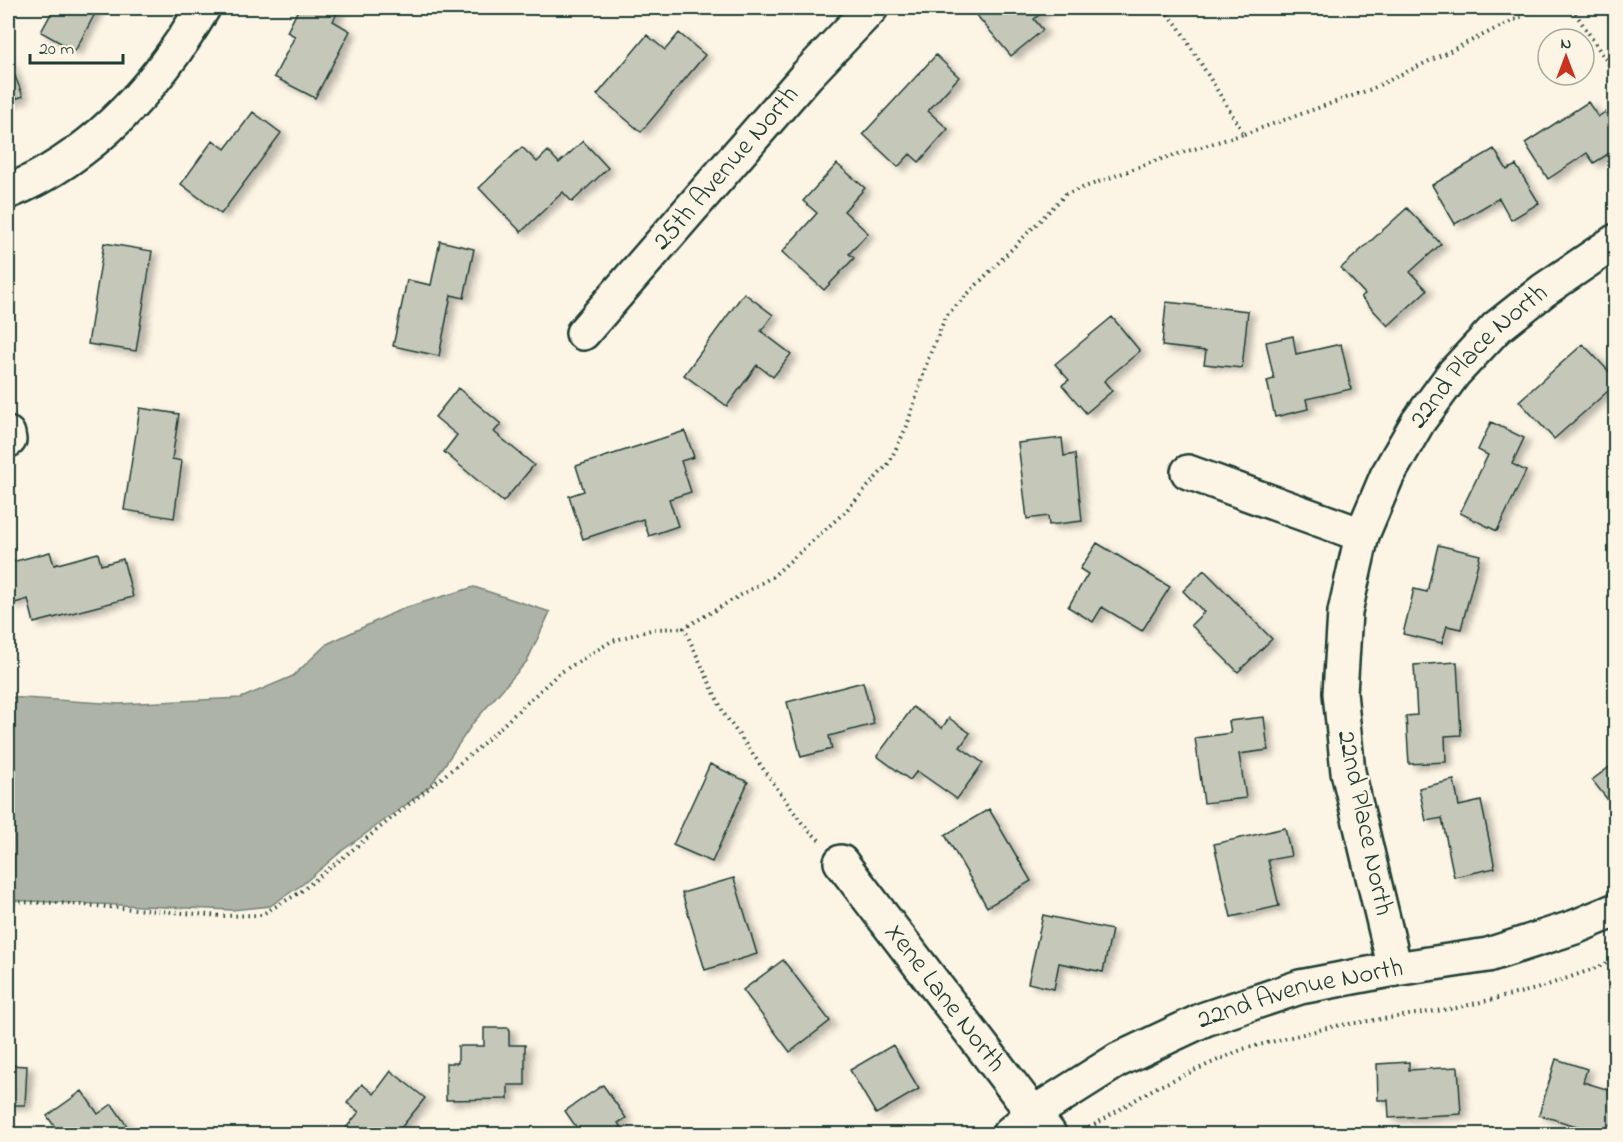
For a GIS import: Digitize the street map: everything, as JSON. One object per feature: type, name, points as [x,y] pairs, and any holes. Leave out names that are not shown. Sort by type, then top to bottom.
[{"type":"street","points":[[8,192],[34,181],[93,142],[146,91],[203,8]]},
{"type":"street","name":"25th Avenue North","points":[[583,333],[807,75],[871,8]]},
{"type":"street","name":"22nd Place North","points":[[1395,969],[1348,772],[1340,693],[1345,612],[1362,535],[1387,476],[1418,422],[1454,373],[1496,328],[1544,290],[1616,241]]},
{"type":"street","points":[[1188,472],[1362,535]]},
{"type":"street","name":"Xene Lane North","points":[[841,862],[1042,1124]]},
{"type":"street","name":"22nd Avenue North","points":[[1010,1134],[1042,1124],[1118,1060],[1205,1018],[1300,987],[1395,969],[1488,955],[1612,920]]},
{"type":"path","points":[[1163,8],[1178,26],[1245,134]]},
{"type":"path","points":[[8,902],[58,903],[222,916],[261,915],[300,893],[476,750],[558,674],[612,641],[654,629],[684,628],[772,577],[845,512],[889,463],[908,426],[928,359],[946,316],[1066,194],[1155,160],[1245,134],[1369,90],[1539,8]]},
{"type":"path","points":[[1572,8],[1616,75]]},
{"type":"path","points":[[684,628],[724,714],[802,823],[841,862]]},
{"type":"path","points":[[1083,1131],[1155,1088],[1243,1048],[1335,1026],[1479,1003],[1536,989],[1616,959]]},
{"type":"shaded area","points":[[474,587],[550,612],[527,661],[473,723],[431,785],[343,850],[303,884],[270,906],[232,910],[8,900],[8,697],[119,704],[241,698],[293,676],[327,644],[404,608]]},
{"type":"building","points":[[54,8],[98,8],[75,51],[41,32]]},
{"type":"building","points":[[299,8],[340,8],[333,21],[350,31],[315,98],[274,77],[295,36],[287,32]]},
{"type":"building","points":[[978,8],[1048,8],[1034,19],[1043,30],[1011,56],[974,12]]},
{"type":"building","points":[[679,33],[705,55],[641,132],[597,95],[647,35],[665,50]]},
{"type":"building","points":[[936,55],[959,77],[928,111],[948,129],[919,162],[910,154],[898,167],[863,134]]},
{"type":"building","points":[[8,59],[23,96],[8,102]]},
{"type":"building","points":[[1588,102],[1598,117],[1605,112],[1616,127],[1616,149],[1594,163],[1587,153],[1548,179],[1525,143]]},
{"type":"building","points":[[253,112],[281,133],[221,214],[181,184],[213,140],[225,149]]},
{"type":"building","points":[[583,141],[608,168],[572,202],[563,192],[521,232],[479,188],[522,147],[537,162],[548,151],[559,163]]},
{"type":"building","points":[[1494,149],[1507,170],[1516,165],[1539,203],[1511,220],[1499,198],[1455,224],[1432,185]]},
{"type":"building","points":[[837,164],[865,188],[844,211],[868,233],[849,254],[854,258],[824,290],[782,252],[817,213],[803,201]]},
{"type":"building","points":[[1407,208],[1441,244],[1410,272],[1427,290],[1388,326],[1361,297],[1365,294],[1341,268]]},
{"type":"building","points":[[440,241],[474,249],[464,298],[451,295],[439,356],[393,346],[407,280],[431,285]]},
{"type":"building","points":[[104,243],[152,251],[136,351],[88,344]]},
{"type":"building","points":[[744,293],[773,315],[761,331],[791,354],[773,377],[757,365],[727,406],[684,375]]},
{"type":"building","points":[[1166,302],[1248,311],[1242,368],[1204,364],[1206,351],[1162,346]]},
{"type":"building","points":[[1112,317],[1140,351],[1104,381],[1112,391],[1086,413],[1062,385],[1069,380],[1055,364]]},
{"type":"building","points":[[1293,336],[1296,354],[1341,344],[1351,389],[1306,399],[1308,409],[1275,417],[1267,381],[1274,379],[1266,342]]},
{"type":"building","points":[[1583,344],[1616,379],[1616,384],[1554,439],[1519,401]]},
{"type":"building","points":[[458,388],[501,424],[494,432],[534,465],[503,502],[444,452],[457,435],[435,417]]},
{"type":"building","points":[[140,408],[179,414],[172,459],[182,461],[174,518],[124,510]]},
{"type":"building","points":[[1491,422],[1524,438],[1512,464],[1526,471],[1497,531],[1460,513],[1488,455],[1478,450]]},
{"type":"building","points":[[685,431],[694,457],[681,461],[691,492],[669,499],[678,526],[649,536],[643,519],[583,539],[569,496],[584,491],[576,466]]},
{"type":"building","points":[[1062,438],[1064,456],[1075,454],[1082,521],[1049,525],[1048,516],[1027,519],[1018,443]]},
{"type":"building","points":[[1097,543],[1170,587],[1142,631],[1102,607],[1093,622],[1068,607],[1088,574],[1080,569]]},
{"type":"building","points":[[1438,545],[1480,555],[1461,629],[1447,626],[1442,643],[1403,634],[1414,589],[1427,592]]},
{"type":"building","points":[[50,552],[54,565],[98,553],[101,565],[123,559],[133,597],[34,623],[28,599],[12,604],[8,588],[8,563]]},
{"type":"building","points":[[1204,570],[1272,639],[1238,672],[1191,625],[1204,612],[1183,591]]},
{"type":"building","points":[[1457,662],[1461,735],[1445,736],[1446,762],[1409,764],[1406,716],[1417,715],[1414,665]]},
{"type":"building","points":[[863,682],[874,724],[829,736],[832,749],[801,757],[787,702]]},
{"type":"building","points":[[913,707],[942,728],[949,718],[970,733],[960,747],[983,763],[957,799],[917,771],[910,780],[877,756]]},
{"type":"building","points":[[1264,717],[1268,750],[1239,754],[1246,798],[1204,803],[1195,738],[1231,733],[1229,721]]},
{"type":"building","points":[[1616,762],[1616,810],[1592,780]]},
{"type":"building","points":[[710,764],[748,782],[712,862],[673,845]]},
{"type":"building","points":[[1454,780],[1459,806],[1481,801],[1495,868],[1454,877],[1442,818],[1426,821],[1419,788]]},
{"type":"building","points":[[989,809],[1031,881],[987,907],[945,835]]},
{"type":"building","points":[[1285,828],[1291,856],[1268,860],[1279,906],[1231,917],[1214,844]]},
{"type":"building","points":[[734,878],[757,954],[705,970],[682,893]]},
{"type":"building","points":[[1043,915],[1112,930],[1103,972],[1059,963],[1054,989],[1028,983]]},
{"type":"building","points":[[783,960],[830,1021],[790,1052],[743,990]]},
{"type":"building","points":[[484,1028],[509,1028],[509,1045],[525,1045],[525,1085],[508,1085],[508,1099],[446,1100],[446,1063],[458,1063],[458,1046],[484,1046]]},
{"type":"building","points":[[893,1045],[919,1089],[876,1114],[850,1070]]},
{"type":"building","points":[[1556,1059],[1587,1069],[1583,1082],[1616,1092],[1615,1134],[1604,1134],[1539,1115]]},
{"type":"building","points":[[1409,1062],[1409,1070],[1458,1067],[1461,1114],[1389,1118],[1388,1100],[1378,1100],[1377,1064]]},
{"type":"building","points":[[8,1065],[27,1066],[25,1105],[8,1105]]},
{"type":"building","points":[[391,1071],[425,1098],[396,1134],[341,1134],[359,1112],[347,1103],[362,1084],[374,1094]]},
{"type":"building","points":[[603,1085],[626,1118],[618,1123],[626,1134],[581,1134],[565,1111]]},
{"type":"building","points":[[82,1091],[98,1114],[112,1104],[127,1126],[114,1134],[60,1134],[47,1116]]}]
